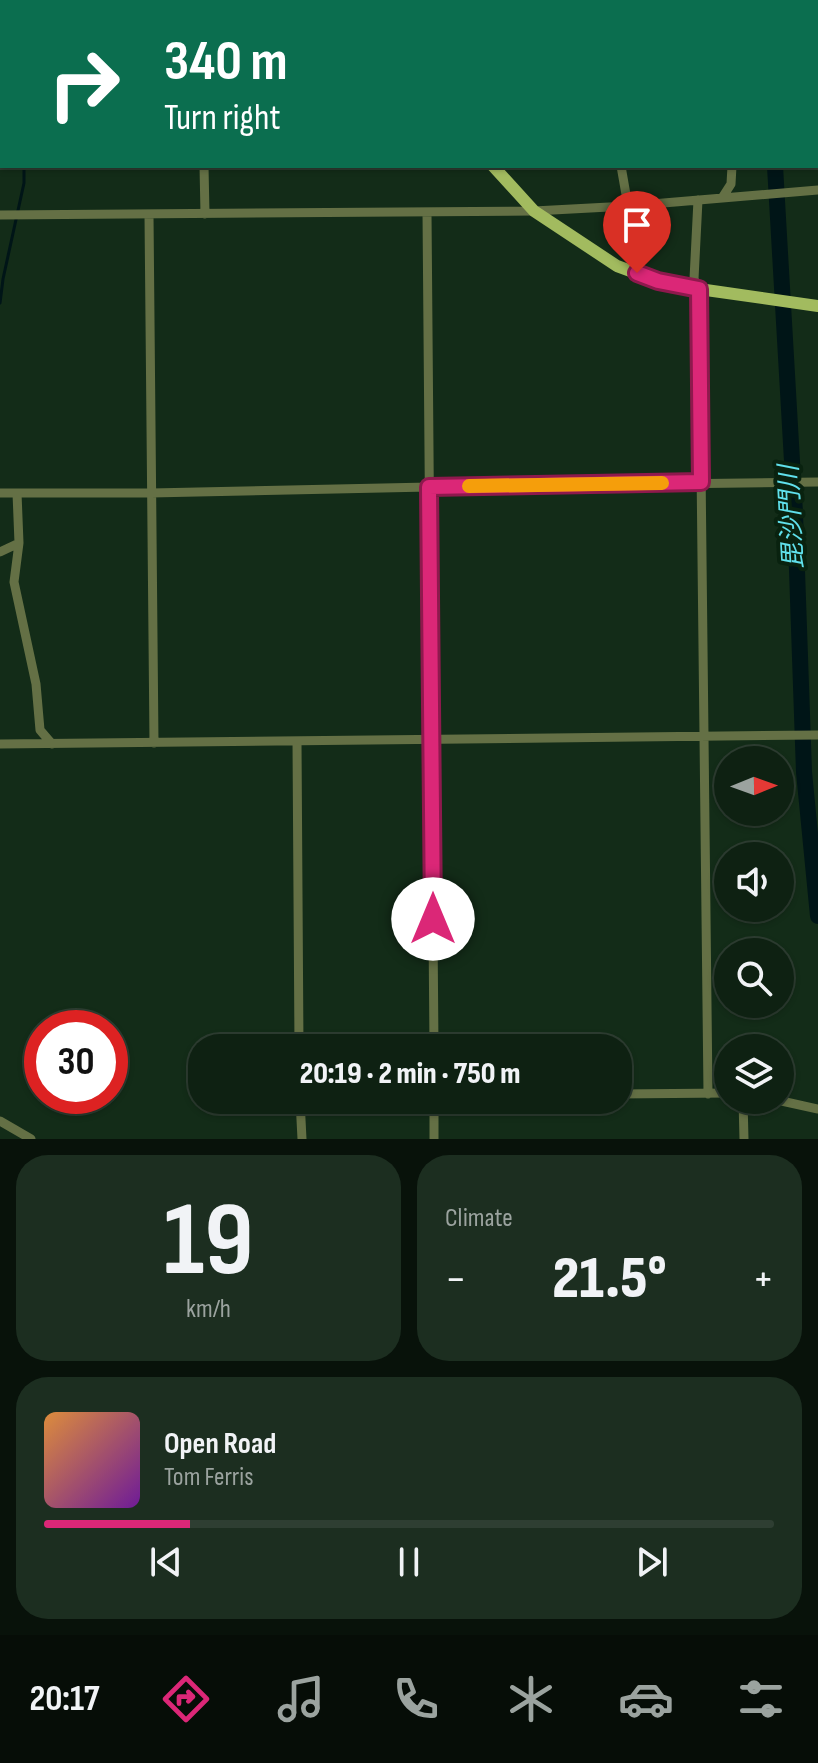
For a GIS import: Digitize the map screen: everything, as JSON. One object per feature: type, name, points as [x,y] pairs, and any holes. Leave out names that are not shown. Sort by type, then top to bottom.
[{"type":"main road","points":[[495,168],[534,211],[617,266],[658,281],[818,306]]},
{"type":"street","points":[[204,168],[205,214]]},
{"type":"street","points":[[621,168],[628,206]]},
{"type":"street","points":[[722,198],[731,184],[732,168]]},
{"type":"street","points":[[0,215],[534,211],[818,190]]},
{"type":"street","points":[[698,200],[694,279],[699,289],[708,1094]]},
{"type":"street","points":[[427,212],[434,1034]]},
{"type":"street","points":[[149,215],[154,743]]},
{"type":"street","points":[[0,493],[818,482]]},
{"type":"street","points":[[17,493],[19,543],[14,582],[36,684],[40,730],[52,744]]},
{"type":"street","points":[[0,552],[19,543]]},
{"type":"street","points":[[0,744],[818,735]]},
{"type":"street","points":[[297,741],[299,1034]]},
{"type":"street","points":[[632,1094],[714,1094]]},
{"type":"street","points":[[794,1104],[818,1109]]},
{"type":"street","points":[[301,1114],[302,1139]]},
{"type":"street","points":[[434,1114],[434,1139]]},
{"type":"street","points":[[743,1114],[744,1139]]},
{"type":"street","points":[[0,1121],[31,1139]]},
{"type":"waterway","points":[[0,303],[24,183],[24,168]]},
{"type":"waterway","name":"毘沙門川","points":[[775,168],[795,513],[804,772],[818,916]]},
{"type":"slow traffic","points":[[469,486],[662,483]]},
{"type":"route","points":[[433,919],[429,487],[701,482],[699,289],[658,281],[637,273]]}]
